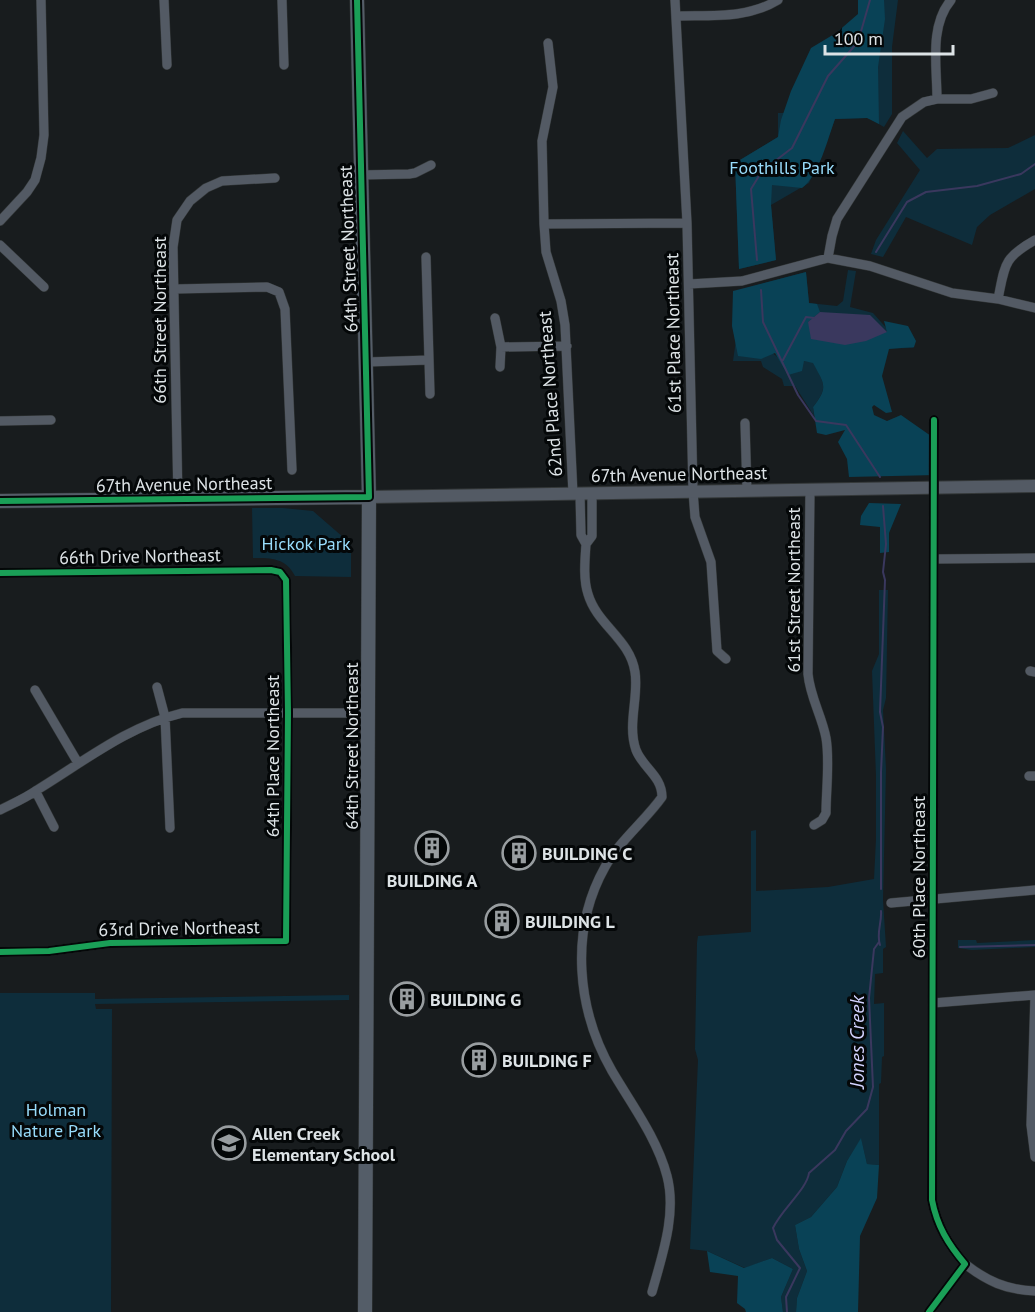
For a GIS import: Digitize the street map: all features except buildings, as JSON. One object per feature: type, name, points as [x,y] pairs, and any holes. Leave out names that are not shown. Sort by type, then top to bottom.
[{"type":"main road","name":"64th Street Northeast","points":[[357,0],[369,497],[365,1312]]},
{"type":"main road","name":"67th Avenue Northeast","points":[[0,501],[369,497]]},
{"type":"street","points":[[0,221],[31,186],[41,158],[44,135],[41,0]]},
{"type":"street","points":[[164,0],[167,65]]},
{"type":"street","points":[[282,0],[284,65]]},
{"type":"street","name":"61st Place Northeast","points":[[675,0],[687,223],[695,517],[711,562],[717,651],[726,659]]},
{"type":"street","points":[[676,16],[740,14],[761,9],[778,0]]},
{"type":"street","points":[[937,99],[936,35],[940,15],[951,0]]},
{"type":"street","name":"62nd Place Northeast","points":[[548,43],[553,87],[542,141],[546,252],[561,301],[582,494],[592,536],[586,543],[588,594],[595,609],[629,651],[635,672],[636,750],[662,786],[662,797],[623,841],[605,867],[587,915],[581,944],[585,1002],[599,1046],[658,1149],[667,1176],[670,1212],[652,1292]]},
{"type":"street","points":[[828,258],[837,219],[902,117],[924,102],[937,99],[970,99],[993,93]]},
{"type":"street","points":[[360,175],[409,174],[431,165]]},
{"type":"street","name":"66th Street Northeast","points":[[178,499],[174,288],[177,220],[190,201],[206,188],[222,181],[275,178]]},
{"type":"street","points":[[544,224],[687,223]]},
{"type":"street","points":[[998,299],[1004,268],[1009,257],[1016,250],[1035,240]]},
{"type":"street","points":[[0,245],[44,287]]},
{"type":"street","points":[[426,257],[430,394]]},
{"type":"street","points":[[689,284],[742,281],[828,258],[870,266],[952,293],[998,299],[1035,308]]},
{"type":"street","points":[[174,288],[267,287],[279,292],[285,309],[292,470]]},
{"type":"street","points":[[495,318],[501,347],[500,367]]},
{"type":"street","points":[[501,347],[567,346]]},
{"type":"street","points":[[367,362],[429,360]]},
{"type":"street","points":[[0,421],[51,420]]},
{"type":"street","name":"60th Place Northeast","points":[[934,420],[932,1200],[935,1218],[945,1240],[965,1264],[984,1279],[1005,1286],[1035,1291]]},
{"type":"street","points":[[745,423],[747,491]]},
{"type":"street","name":"67th Avenue Northeast","points":[[369,497],[1035,486]]},
{"type":"street","name":"61st Street Northeast","points":[[810,490],[808,674],[809,688],[826,739],[827,754],[826,813],[822,820],[814,825]]},
{"type":"street","points":[[934,559],[1035,558]]},
{"type":"street","name":"66th Drive Northeast","points":[[0,573],[271,570],[280,572]]},
{"type":"street","name":"64th Place Northeast","points":[[280,572],[286,580],[288,713],[286,941]]},
{"type":"street","points":[[157,687],[165,717],[170,828]]},
{"type":"street","points":[[35,690],[78,763]]},
{"type":"street","points":[[0,810],[36,792],[78,763],[140,728],[165,717],[182,714],[369,713]]},
{"type":"street","points":[[36,792],[54,827]]},
{"type":"street","points":[[891,903],[1035,890]]},
{"type":"street","name":"63rd Drive Northeast","points":[[0,952],[49,951],[110,943],[286,941]]},
{"type":"street","points":[[933,1003],[1035,995],[1031,1125],[1035,1157]]},
{"type":"street","points":[[929,1312],[965,1264]]},
{"type":"green space","name":"Foothills Park","points":[[858,0],[884,0],[885,19],[878,67],[879,124],[867,118],[835,119],[822,156],[808,182],[802,188],[772,185],[771,205],[776,260],[739,269],[735,163],[778,137],[791,91],[811,48],[836,33],[858,14]]},
{"type":"green space","name":"Foothills Park","points":[[862,0],[898,0],[892,47],[892,114],[884,127],[868,118],[835,119],[809,183],[771,205],[776,260],[739,269],[735,163],[778,137],[778,113],[867,112]]},
{"type":"green space","points":[[903,131],[927,158],[937,149],[1008,148],[1035,135],[1035,189],[990,215],[977,227],[972,245],[906,217],[883,257],[871,254],[876,240],[920,170],[897,143]]},
{"type":"green space","points":[[848,270],[856,271],[850,307],[873,313],[889,331],[904,333],[914,348],[765,350],[777,357],[788,375],[804,361],[813,362],[823,385],[821,395],[813,407],[814,416],[795,386],[784,386],[782,379],[763,367],[761,361],[733,361],[743,289],[806,272],[809,303],[837,306],[843,301]]},
{"type":"green space","points":[[806,272],[809,303],[817,304],[820,312],[808,322],[887,332],[884,321],[908,326],[916,341],[914,347],[889,349],[882,376],[892,412],[886,413],[874,405],[872,407],[874,415],[887,421],[901,415],[931,436],[937,475],[849,477],[847,459],[838,442],[845,430],[826,435],[817,433],[813,407],[821,395],[823,385],[813,363],[804,361],[802,371],[788,375],[775,353],[761,359],[738,356],[732,326],[733,291]]},
{"type":"green space","points":[[869,503],[901,504],[889,533],[889,552],[880,553],[880,527],[860,525],[861,516]]},
{"type":"green space","name":"Hickok Park","points":[[252,508],[313,511],[351,544],[351,577],[295,576],[283,562],[253,558]]},
{"type":"green space","points":[[879,590],[888,590],[886,698],[883,710],[886,769],[883,900],[886,947],[883,949],[883,973],[875,974],[874,1004],[884,1003],[884,1056],[879,1084],[879,1165],[867,1164],[861,1139],[847,1161],[837,1187],[811,1217],[795,1225],[799,1249],[807,1271],[797,1298],[796,1312],[783,1312],[781,1297],[793,1269],[772,1258],[745,1268],[707,1251],[690,1249],[698,1060],[695,1049],[697,943],[698,936],[751,932],[751,831],[756,830],[756,891],[828,887],[874,879],[876,776],[872,671],[879,654]]},
{"type":"green space","points":[[958,940],[976,940],[977,943],[1035,940],[1035,947],[972,950],[958,948]]},
{"type":"green space","name":"Holman Nature Park","points":[[0,993],[95,993],[95,999],[349,995],[349,1000],[95,1004],[96,1009],[112,1009],[111,1312],[0,1312]]},
{"type":"green space","points":[[861,1138],[867,1164],[879,1165],[877,1198],[860,1236],[858,1312],[796,1312],[797,1298],[807,1271],[799,1249],[795,1225],[811,1217],[837,1187],[847,1161]]},
{"type":"green space","points":[[707,1251],[744,1268],[772,1258],[793,1269],[781,1297],[783,1312],[746,1312],[737,1303],[738,1276],[710,1272]]},
{"type":"shaded area","points":[[820,312],[870,315],[887,332],[866,341],[845,345],[811,339],[808,322]]},
{"type":"waterway","points":[[757,260],[751,189],[762,171],[792,148],[828,76],[858,42],[870,0]]},
{"type":"waterway","points":[[876,252],[907,202],[926,192],[977,186],[1021,174],[1035,164]]},
{"type":"waterway","points":[[761,290],[763,322],[798,395],[816,421],[846,425],[880,477]]},
{"type":"waterway","points":[[783,360],[806,317],[814,318]]},
{"type":"waterway","points":[[881,889],[883,727],[880,712],[885,580],[883,572],[886,544],[883,506]]},
{"type":"waterway","points":[[880,945],[881,911]]},
{"type":"waterway","name":"Jones Creek","points":[[787,1312],[786,1297],[800,1268],[777,1240],[773,1228],[804,1186],[809,1173],[835,1150],[846,1131],[867,1109],[873,1087],[869,998],[874,949],[879,942]]},
{"type":"waterway","name":"Jones Creek","points":[[960,947],[1035,945]]},
{"type":"cycle path","points":[[0,501],[369,497],[357,0]]},
{"type":"cycle path","points":[[929,1312],[965,1264],[944,1234],[932,1200],[934,420]]},
{"type":"cycle path","points":[[0,573],[271,570],[280,572],[286,580],[288,713],[286,941],[110,943],[49,951],[0,952]]},
{"type":"place","name":"BUILDING A","points":[[432,848]]},
{"type":"place","name":"BUILDING C","points":[[519,853]]},
{"type":"place","name":"BUILDING L","points":[[502,921]]},
{"type":"place","name":"BUILDING G","points":[[407,999]]},
{"type":"place","name":"BUILDING F","points":[[479,1060]]},
{"type":"place","name":"Allen Creek Elementary School","points":[[229,1143]]}]
